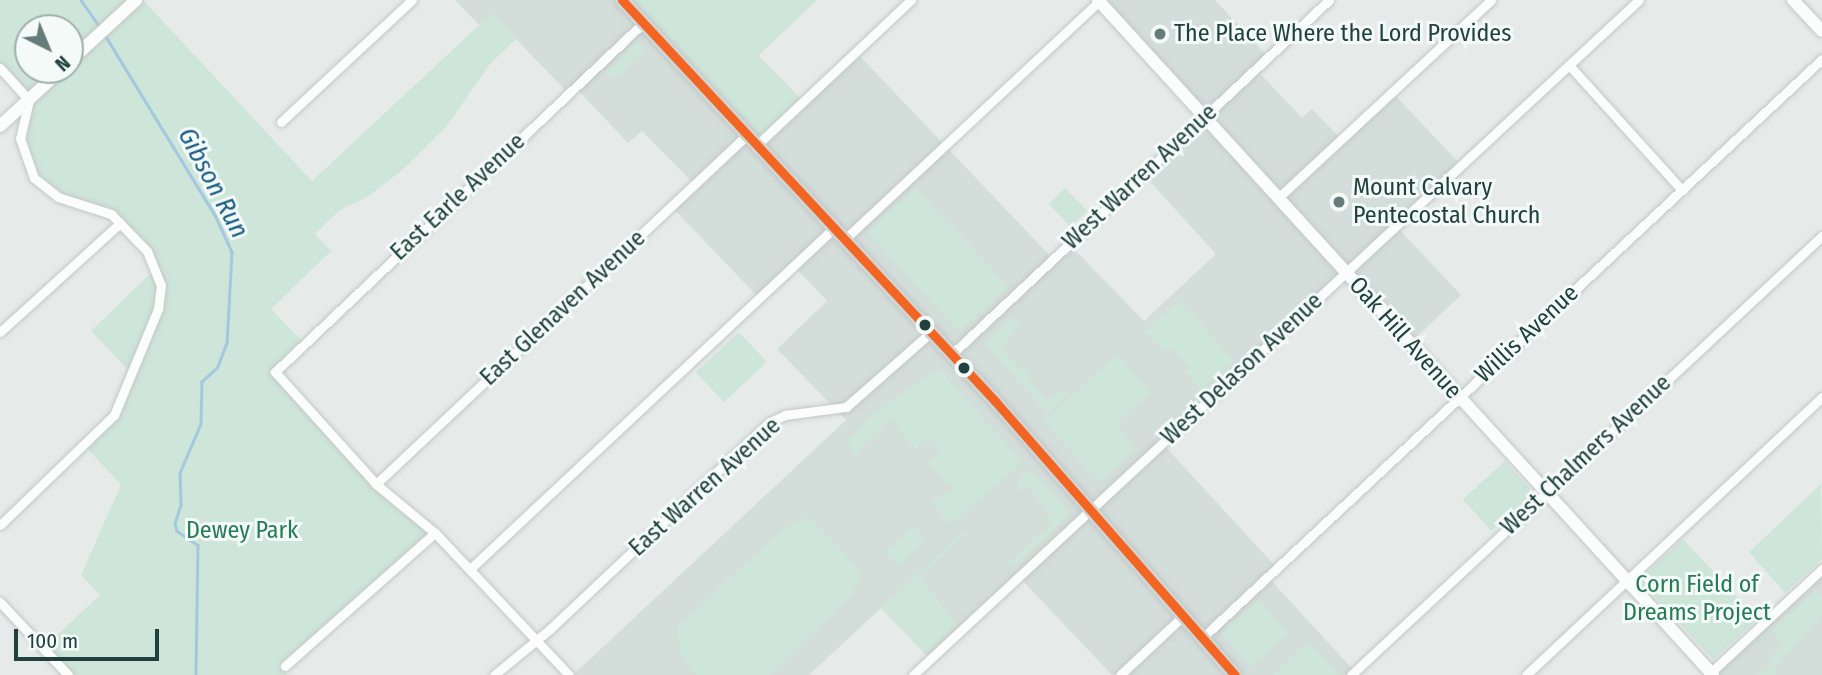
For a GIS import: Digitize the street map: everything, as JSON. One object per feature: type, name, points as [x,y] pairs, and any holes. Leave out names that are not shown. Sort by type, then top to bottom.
[{"type":"main road","points":[[622,0],[754,138],[952,354],[1235,675]]},
{"type":"street","points":[[84,48],[136,0]]},
{"type":"street","points":[[282,122],[412,0]]},
{"type":"street","name":"East Glenaven Avenue","points":[[376,484],[754,138],[911,0]]},
{"type":"street","points":[[846,239],[1099,0]]},
{"type":"street","name":"Oak Hill Avenue","points":[[1099,0],[1711,674]]},
{"type":"street","name":"West Warren Avenue","points":[[952,354],[1328,0]]},
{"type":"street","points":[[1278,198],[1491,0]]},
{"type":"street","name":"West Delason Avenue","points":[[913,675],[1639,0]]},
{"type":"street","points":[[1793,0],[1822,31]]},
{"type":"street","name":"East Earle Avenue","points":[[376,484],[275,372],[643,23]]},
{"type":"street","name":"Willis Avenue","points":[[1202,638],[1822,59]]},
{"type":"street","points":[[1569,65],[1682,190]]},
{"type":"street","points":[[0,68],[29,100]]},
{"type":"street","points":[[0,126],[46,84]]},
{"type":"street","points":[[0,525],[107,425],[134,376],[158,309],[162,285],[154,260],[120,223],[100,208],[58,197],[34,178],[20,138],[29,100]]},
{"type":"street","points":[[0,332],[120,223]]},
{"type":"street","points":[[470,569],[835,227]]},
{"type":"street","name":"West Chalmers Avenue","points":[[1351,675],[1822,236]]},
{"type":"street","name":"East Warren Avenue","points":[[494,675],[537,640],[770,422],[785,415],[832,412],[854,403],[931,332]]},
{"type":"street","points":[[1526,675],[1822,397]]},
{"type":"street","points":[[376,484],[435,533],[569,675]]},
{"type":"street","points":[[285,666],[435,533]]},
{"type":"street","points":[[1711,674],[1822,569]]},
{"type":"street","points":[[0,603],[68,675]]},
{"type":"street","points":[[1120,675],[1182,617]]},
{"type":"shaded area","points":[[455,0],[728,0],[759,56],[803,101],[856,52],[1053,259],[1069,244],[1144,321],[1216,254],[1143,174],[1204,117],[1100,0],[1215,0],[1268,57],[1256,69],[1302,118],[1312,109],[1341,139],[1392,92],[1461,165],[1396,226],[1461,295],[1410,343],[1346,273],[1162,443],[1277,568],[1268,577],[1358,675],[1112,675],[1019,577],[930,659],[881,608],[809,675],[573,675],[846,420],[777,349],[827,301],[794,266],[759,298],[671,206],[694,184],[642,131],[628,143],[575,87],[568,93],[492,14],[479,25]]},
{"type":"shaded area","points":[[1822,569],[1822,675],[1708,675]]},
{"type":"green space","name":"Dewey Park","points":[[0,0],[143,0],[312,181],[492,13],[517,38],[490,64],[446,127],[400,172],[367,197],[340,210],[315,234],[331,251],[271,309],[303,342],[275,372],[376,484],[435,533],[286,666],[287,675],[68,675],[43,648],[100,595],[81,575],[121,485],[85,446],[100,432],[134,376],[91,331],[157,267],[120,223],[92,205],[40,186],[20,138],[29,100],[14,84],[84,84],[84,14],[14,14],[14,83],[0,68]]},
{"type":"green space","points":[[622,0],[817,0],[758,56],[803,102],[759,143]]},
{"type":"green space","points":[[637,41],[644,49],[621,75],[612,78],[606,71]]},
{"type":"green space","points":[[915,187],[1008,286],[959,331],[867,232]]},
{"type":"green space","points":[[1065,188],[1087,211],[1071,227],[1048,204]]},
{"type":"green space","points":[[1179,301],[1234,361],[1201,390],[1185,372],[1190,367],[1170,346],[1164,351],[1145,331]]},
{"type":"green space","points":[[1012,318],[1019,326],[1001,349],[1022,372],[1026,368],[1030,372],[1026,377],[1047,400],[1065,390],[1069,394],[1048,413],[984,343]]},
{"type":"green space","points":[[739,332],[767,362],[724,402],[696,372]]},
{"type":"green space","points":[[1117,355],[1151,393],[1116,424],[1135,450],[1100,482],[1044,421]]},
{"type":"green space","points":[[939,369],[1022,462],[955,521],[948,521],[932,503],[954,488],[927,463],[941,450],[928,438],[915,449],[891,417],[856,455],[848,441],[874,413]]},
{"type":"green space","points":[[1505,461],[1534,493],[1491,531],[1463,499]]},
{"type":"green space","points":[[1030,470],[1070,514],[1015,565],[1009,565],[1005,558],[1012,561],[1051,525],[1046,520],[1052,513],[1026,485],[1021,490],[1016,484]]},
{"type":"green space","points":[[1821,484],[1822,559],[1785,593],[1749,552]]},
{"type":"green space","points":[[809,517],[862,573],[854,593],[770,675],[696,675],[681,655],[678,627],[784,528]]},
{"type":"green space","points":[[913,526],[926,540],[898,566],[885,552]]},
{"type":"green space","points":[[965,530],[971,539],[965,535],[919,577],[957,624],[926,654],[881,608]]},
{"type":"green space","name":"Corn Field of Dreams Project","points":[[1683,539],[1757,619],[1713,660],[1639,580]]},
{"type":"green space","points":[[1816,590],[1822,597],[1822,615],[1776,666],[1777,675],[1758,675],[1773,663],[1769,658],[1784,644],[1771,631]]},
{"type":"green space","points":[[1258,600],[1288,633],[1251,667],[1221,633]]},
{"type":"green space","points":[[1308,642],[1339,675],[1273,675]]},
{"type":"waterway","name":"Gibson Run","points":[[81,0],[99,26]]},
{"type":"waterway","name":"Gibson Run","points":[[105,35],[215,215],[232,252],[227,343],[218,367],[202,382],[201,424],[180,473],[181,505],[175,523],[177,531],[198,545],[196,675]]},
{"type":"transit line","points":[[622,0],[995,401],[1235,675]]},
{"type":"place","name":"The Place Where the Lord Provides","points":[[1160,34]]},
{"type":"place","name":"Mount Calvary Pentecostal Church","points":[[1339,202]]}]
